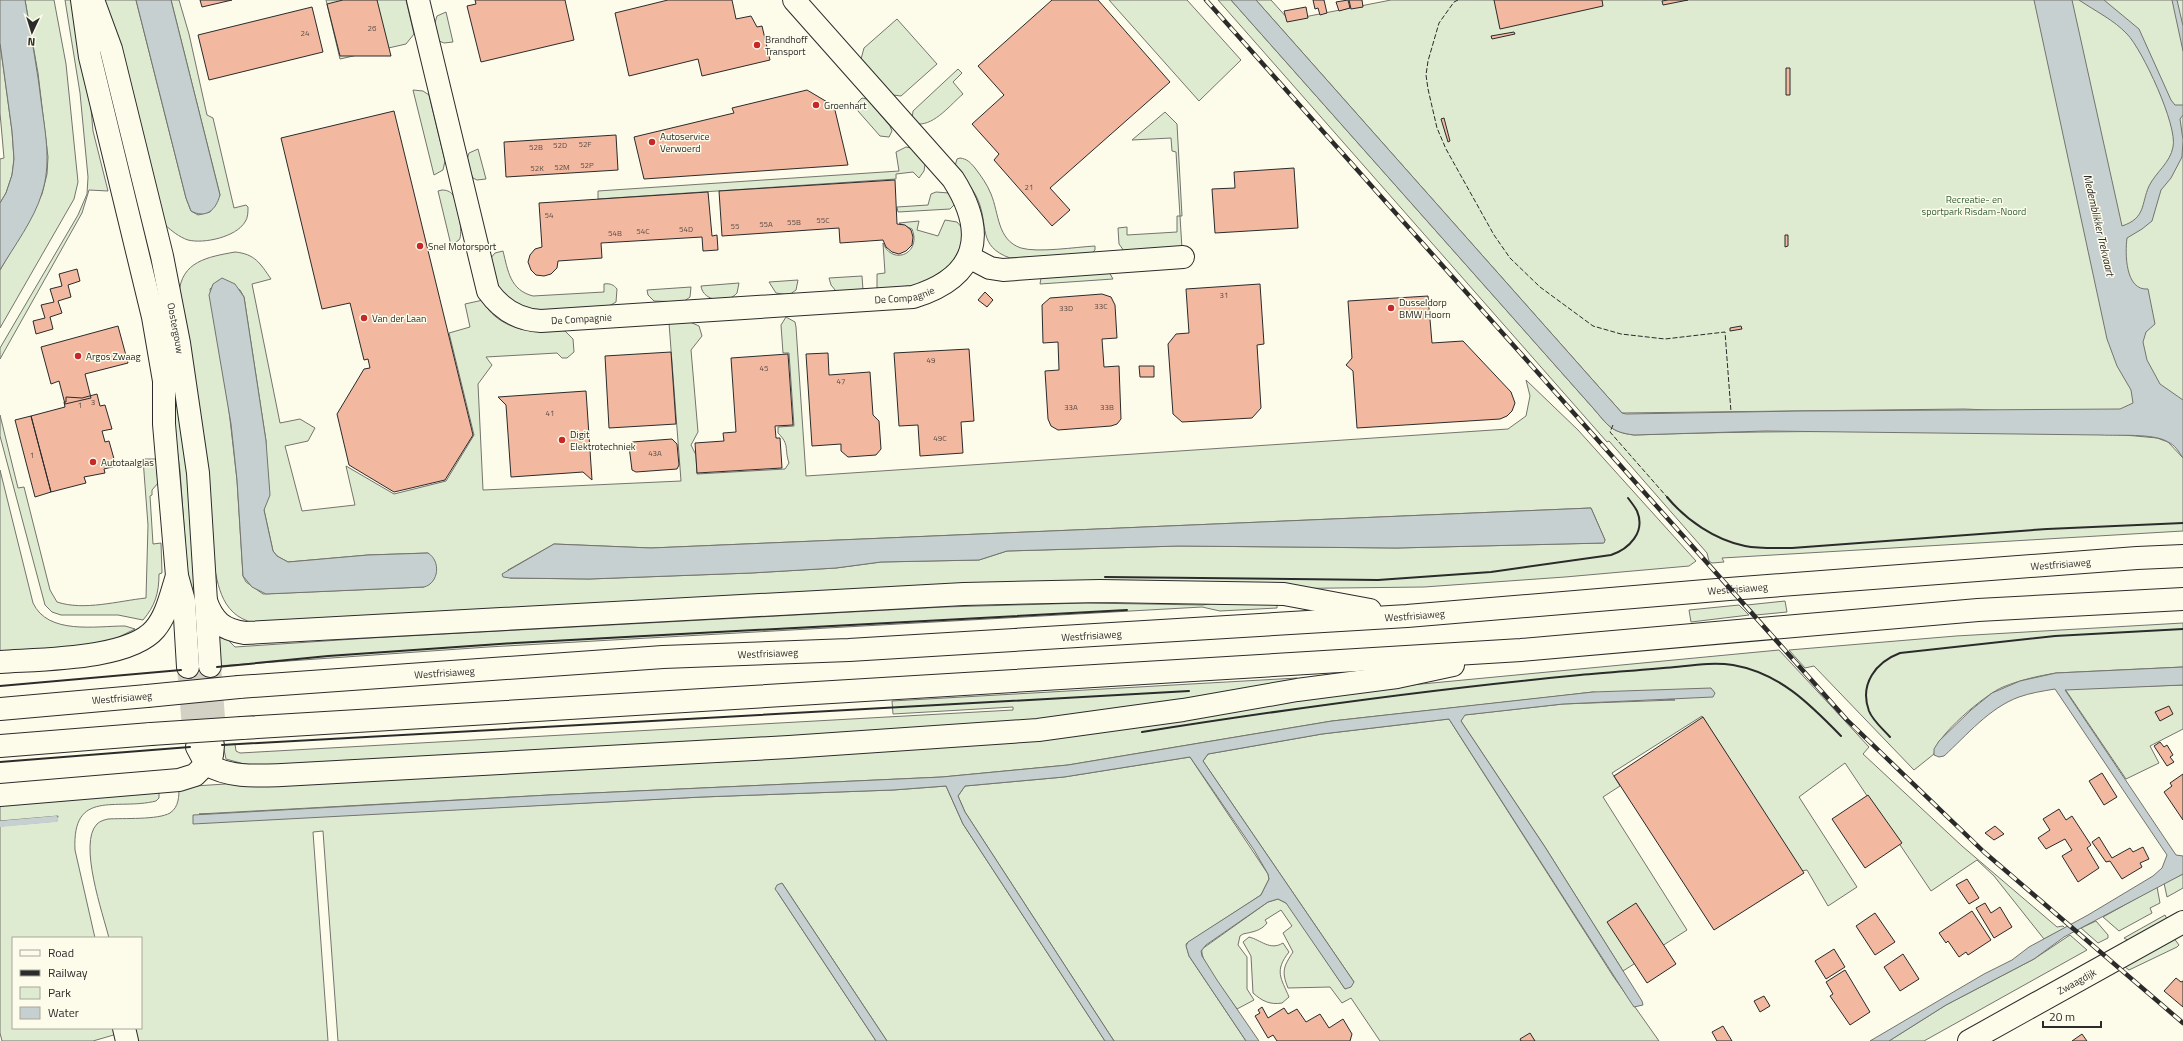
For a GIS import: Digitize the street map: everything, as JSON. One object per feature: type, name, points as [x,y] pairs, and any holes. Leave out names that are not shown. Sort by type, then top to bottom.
[{"type":"main road","name":"Oostergouw","points":[[82,0],[90,57],[153,316],[164,381],[164,424],[177,576],[184,601],[188,667]]},
{"type":"main road","name":"Oostergouw","points":[[93,0],[111,49],[162,256],[179,343],[198,473],[210,666]]},
{"type":"main road","name":"De Compagnie","points":[[418,0],[488,291],[497,303],[510,313],[523,318],[541,321],[914,297],[947,284],[960,272],[969,257],[972,237],[971,215],[963,194],[953,179],[794,0]]},
{"type":"main road","points":[[969,257],[990,268],[1003,270],[1183,257]]},
{"type":"main road","name":"Westfrisiaweg","points":[[0,709],[239,687],[663,657],[857,649],[1407,616],[1777,585],[2183,556]]},
{"type":"main road","points":[[0,662],[109,652],[135,645],[147,637],[158,625],[166,609],[177,576]]},
{"type":"main road","points":[[206,601],[212,616],[218,623],[229,630],[245,632],[964,594],[1092,591],[1284,594],[1407,616]]},
{"type":"main road","points":[[0,746],[242,728],[1521,650],[1970,610],[2183,599]]},
{"type":"main road","points":[[0,795],[179,780],[195,775],[206,752],[229,774],[251,776],[788,747],[1038,730],[1168,712],[1296,690],[1397,677],[1521,650]]},
{"type":"main road","name":"Zwaagdijk","points":[[1970,1041],[2183,922]]},
{"type":"main road","points":[[124,1029],[127,1041]]},
{"type":"green space","points":[[25,0],[54,0],[66,64],[78,182],[74,199],[0,328],[0,270],[31,217],[42,194],[47,174],[48,157],[38,73]]},
{"type":"green space","points":[[65,0],[74,0],[88,75],[93,131],[108,191],[89,190],[82,213],[0,359],[0,348],[78,215],[87,194],[88,177],[80,93]]},
{"type":"green space","points":[[100,0],[136,0],[186,198],[191,211],[198,215],[210,212],[220,195],[171,0],[179,0],[189,34],[207,115],[213,118],[234,208],[246,205],[248,207],[248,215],[246,220],[235,232],[211,240],[195,241],[182,237],[165,225]]},
{"type":"green space","points":[[326,0],[406,0],[414,34],[406,44],[340,59]]},
{"type":"green space","points":[[1109,0],[1187,0],[1241,60],[1199,101]]},
{"type":"green space","points":[[1218,0],[1231,0],[1602,419],[1614,430],[1634,435],[1842,431],[2038,432],[2086,433],[2157,438],[2168,442],[2183,458],[2183,531],[1722,558],[1724,562],[1712,563],[1709,561],[1707,553],[1609,441],[1607,442]]},
{"type":"green space","name":"Recreatie- en sportpark Risdam-Noord","points":[[1256,0],[1271,0],[1289,20],[1391,0],[2183,0],[2183,418],[1964,409],[1622,413]]},
{"type":"green space","points":[[446,12],[453,42],[444,43],[439,41],[434,26],[437,16]]},
{"type":"green space","points":[[897,19],[937,64],[901,96],[893,95],[861,59],[864,48]]},
{"type":"green space","points":[[0,43],[12,131],[14,159],[12,175],[6,193],[0,203],[0,159],[4,158],[0,113]]},
{"type":"green space","points":[[958,69],[962,73],[953,82],[963,94],[937,118],[918,124],[912,119],[913,111]]},
{"type":"green space","points":[[413,90],[423,91],[429,95],[445,161],[443,170],[434,175]]},
{"type":"green space","points":[[862,98],[867,99],[890,126],[892,131],[889,137],[880,136],[858,111],[858,102]]},
{"type":"green space","points":[[1165,112],[1177,124],[1182,216],[1180,216],[1176,152],[1172,151],[1171,138],[1132,140]]},
{"type":"green space","points":[[906,147],[911,148],[925,164],[924,171],[919,178],[913,172],[896,174],[896,179],[598,199],[598,191],[899,171],[896,152]]},
{"type":"green space","points":[[478,149],[486,179],[477,180],[473,178],[466,163],[469,153]]},
{"type":"green space","points":[[960,158],[967,160],[972,164],[986,183],[994,201],[1003,232],[1007,239],[1013,244],[1021,248],[1037,250],[1095,246],[1095,250],[1091,254],[1010,258],[1000,253],[993,248],[988,241],[981,209],[976,195],[955,166],[957,159]]},
{"type":"green space","points":[[438,191],[448,191],[453,195],[459,218],[461,231],[460,237],[459,240],[451,245]]},
{"type":"green space","points":[[936,192],[949,193],[955,204],[950,209],[898,212],[897,207],[928,205],[931,194]]},
{"type":"green space","points":[[1177,216],[1180,216],[1182,249],[1124,251],[1119,244],[1118,228],[1127,227],[1127,235],[1177,232]]},
{"type":"green space","points":[[945,220],[957,222],[963,229],[961,246],[951,265],[921,285],[877,289],[877,274],[885,273],[883,243],[887,250],[893,254],[899,255],[905,254],[913,245],[914,238],[912,229],[899,223],[919,221],[917,230],[938,236]]},
{"type":"green space","points":[[503,251],[511,279],[519,289],[525,293],[533,296],[604,292],[604,284],[608,284],[613,285],[617,289],[616,302],[609,306],[565,311],[535,310],[521,306],[509,299],[499,289],[496,283],[490,259],[495,253]]},
{"type":"green space","points":[[235,252],[248,255],[256,260],[271,279],[252,284],[280,423],[300,419],[315,428],[308,441],[285,446],[302,511],[355,505],[346,466],[394,494],[446,481],[474,435],[449,333],[470,327],[465,304],[483,300],[492,313],[505,323],[521,329],[537,331],[565,331],[573,339],[574,352],[567,358],[562,358],[557,353],[486,357],[492,365],[478,384],[483,490],[681,481],[669,323],[690,322],[699,326],[702,336],[691,350],[698,432],[691,445],[696,455],[697,474],[785,469],[789,463],[784,441],[778,433],[778,427],[794,426],[789,353],[783,353],[781,325],[786,317],[795,322],[796,327],[806,476],[1508,429],[1526,416],[1530,396],[1526,380],[1578,430],[1696,561],[1689,566],[1424,587],[1254,589],[254,623],[242,619],[233,612],[226,604],[218,584],[211,550],[179,294],[181,283],[185,274],[198,262],[215,256]],"holes":[[[219,280],[240,290],[244,297],[266,441],[264,510],[273,551],[277,556],[288,562],[368,555],[428,553],[430,555],[424,587],[263,594],[246,582],[243,576],[237,480],[228,402],[210,289]],[[1591,508],[1605,540],[1603,543],[1397,548],[1179,546],[1007,551],[979,560],[881,562],[836,568],[751,573],[589,579],[510,578],[508,570],[554,544],[651,548]]]},
{"type":"green space","points":[[1109,272],[1113,279],[1040,284],[1041,278]]},
{"type":"green space","points":[[862,276],[863,290],[836,291],[831,285],[829,278]]},
{"type":"green space","points":[[798,280],[796,290],[789,295],[776,293],[769,282]]},
{"type":"green space","points":[[739,283],[737,293],[733,297],[722,300],[716,300],[706,295],[701,286]]},
{"type":"green space","points":[[691,287],[690,297],[683,302],[654,301],[648,295],[647,290]]},
{"type":"green space","points":[[174,383],[189,449],[205,663],[194,663],[180,471],[168,384]]},
{"type":"green space","points":[[0,415],[18,488],[24,487],[50,590],[57,602],[67,605],[90,605],[146,598],[148,525],[143,459],[156,459],[158,483],[152,490],[152,495],[150,496],[153,544],[161,543],[162,573],[159,574],[156,599],[151,610],[143,620],[118,615],[61,615],[52,612],[45,605],[0,436]]},
{"type":"green space","points":[[0,470],[33,603],[40,613],[49,620],[61,624],[87,627],[125,626],[135,629],[111,641],[0,657]]},
{"type":"green space","points":[[1224,601],[1277,602],[1277,608],[1220,611],[1202,607],[488,647],[217,666],[215,636],[228,640],[235,647],[370,638],[944,607],[1086,603],[1203,605]]},
{"type":"green space","points":[[1785,601],[1787,612],[1756,615],[1747,605]]},
{"type":"green space","points":[[1739,605],[1749,615],[1691,622],[1689,610]]},
{"type":"green space","points":[[2183,623],[2183,667],[2056,673],[2029,678],[2003,687],[1985,698],[1962,716],[1936,746],[1934,754],[1914,770],[1814,666],[1805,668],[1789,650],[1956,636]]},
{"type":"green space","points":[[1779,650],[1869,747],[1863,754],[1962,846],[2057,927],[2063,926],[2065,928],[2044,939],[1994,876],[1977,860],[1931,891],[1845,763],[1799,797],[1857,887],[1828,906],[1807,870],[1801,871],[1702,716],[1612,773],[1620,786],[1603,797],[1687,930],[1623,971],[1545,847],[1461,721],[1464,715],[1563,704],[1675,700],[1593,692],[1332,721],[1068,765],[942,777],[549,795],[199,814],[330,816],[702,797],[893,790],[946,786],[963,824],[1105,1041],[887,1041],[782,883],[778,893],[876,1041],[338,1041],[323,831],[313,832],[328,1041],[135,1041],[131,1029],[142,1029],[142,937],[109,937],[91,862],[90,846],[92,833],[98,823],[108,819],[149,818],[170,813],[177,805],[179,798],[179,787],[381,774],[581,764]]},
{"type":"green space","points":[[1297,678],[1298,685],[1043,723],[269,766],[244,764],[226,759],[223,745],[235,744],[236,751],[240,753],[1013,710],[1013,707],[893,714],[892,701]]},
{"type":"green space","points":[[2183,685],[2183,729],[2150,746],[2159,763],[2126,779],[2065,689]]},
{"type":"green space","points":[[1449,719],[1613,976],[1659,1041],[1380,1041],[1351,998],[1342,1003],[1330,987],[1288,988],[1284,969],[1293,952],[1283,933],[1292,926],[1281,910],[1265,920],[1267,923],[1262,928],[1240,936],[1238,945],[1247,957],[1247,989],[1254,1000],[1237,1009],[1215,979],[1205,962],[1202,955],[1202,949],[1268,902],[1278,899],[1290,907],[1345,989],[1354,982],[1203,761],[1208,754],[1322,734]]},
{"type":"green space","points":[[1190,757],[1268,874],[1269,879],[1261,895],[1186,944],[1189,956],[1246,1041],[1114,1041],[965,812],[958,796],[965,786],[1064,777]]},
{"type":"green space","points":[[159,789],[159,798],[156,801],[99,806],[89,810],[81,818],[76,831],[75,850],[95,937],[12,937],[12,1029],[116,1029],[117,1034],[93,1041],[2,1041],[0,1033],[0,826],[57,821],[58,816],[0,821],[0,803]]},
{"type":"green space","points":[[2183,874],[2183,888],[2167,897],[2164,883]]},
{"type":"green space","points":[[2157,887],[2160,903],[2150,908],[2152,913],[2119,931],[2103,917]]},
{"type":"green space","points":[[2165,915],[2168,921],[2131,942],[2124,938]]},
{"type":"green space","points":[[2096,921],[2108,935],[2108,938],[2098,943],[2081,928]]},
{"type":"green space","points":[[2070,935],[2087,950],[1924,1041],[1889,1041],[1946,1005],[2034,959]]},
{"type":"green space","points":[[1249,937],[1274,946],[1283,943],[1289,952],[1284,959],[1280,970],[1280,974],[1289,997],[1282,1003],[1266,1002],[1253,993],[1251,956],[1243,942]]},
{"type":"green space","points":[[2173,937],[2179,945],[2177,947],[2129,970],[2121,964]]},
{"type":"water","points":[[0,0],[25,0],[40,94],[47,161],[45,182],[34,213],[0,270],[0,203],[6,193],[12,175],[14,159],[12,131],[0,43]]},
{"type":"water","points":[[136,0],[171,0],[220,195],[216,205],[210,212],[201,214],[191,211],[186,198]]},
{"type":"water","name":"Medemblikker Trekvaart","points":[[1231,0],[1256,0],[1622,413],[1626,414],[1801,411],[2120,409],[2133,403],[2131,390],[2117,366],[2107,339],[2034,0],[2072,0],[2122,226],[2135,219],[2142,210],[2149,186],[2169,158],[2173,147],[2173,137],[2165,106],[2158,88],[2133,42],[2116,24],[2079,0],[2104,0],[2139,29],[2171,100],[2175,105],[2183,105],[2183,115],[2180,119],[2183,140],[2182,157],[2171,178],[2161,190],[2152,221],[2127,238],[2126,253],[2128,270],[2131,278],[2140,288],[2148,289],[2155,324],[2146,332],[2143,342],[2147,360],[2160,384],[2183,400],[2183,458],[2170,443],[2162,439],[2145,436],[1766,431],[1634,435],[1614,430],[1602,419]]},
{"type":"water","points":[[2172,0],[2177,0],[2183,26],[2183,51]]},
{"type":"water","points":[[222,278],[235,284],[244,297],[266,441],[270,495],[264,510],[273,551],[277,556],[288,562],[368,555],[428,553],[435,561],[436,566],[435,577],[429,585],[424,587],[266,594],[252,587],[243,576],[237,480],[231,424],[209,295],[213,284]]},
{"type":"water","points":[[1591,508],[1605,540],[1604,543],[1397,548],[1179,546],[1007,551],[979,560],[881,562],[836,568],[751,573],[589,579],[510,578],[503,577],[502,574],[554,544],[651,548]]},
{"type":"water","points":[[2183,667],[2183,685],[2065,690],[2176,855],[2183,856],[2183,874],[2064,937],[2034,959],[1946,1005],[1889,1041],[1870,1041],[1984,974],[2012,960],[2029,947],[2088,915],[2153,876],[2162,868],[2167,855],[2055,689],[2028,694],[2008,702],[1988,715],[1944,756],[1939,757],[1934,755],[1934,749],[1939,741],[1971,710],[1992,693],[2020,681],[2056,673]]},
{"type":"water","points":[[1711,688],[1715,693],[1713,697],[1563,704],[1465,715],[1461,721],[1545,847],[1642,1001],[1643,1005],[1634,1007],[1449,719],[1322,734],[1208,754],[1203,761],[1354,982],[1351,987],[1345,989],[1286,903],[1278,899],[1268,902],[1206,945],[1201,951],[1202,956],[1217,980],[1259,1041],[1246,1041],[1189,956],[1186,946],[1188,942],[1261,895],[1269,879],[1268,874],[1254,850],[1190,757],[1064,777],[965,786],[958,796],[965,812],[1114,1041],[1105,1041],[963,824],[946,786],[893,790],[702,797],[193,824],[193,815],[549,795],[942,777],[1068,765],[1332,721],[1593,692]]},
{"type":"water","points":[[782,883],[887,1041],[876,1041],[775,889],[777,885]]},
{"type":"building","points":[[200,0],[232,0],[202,7]]},
{"type":"building","points":[[343,0],[377,0],[391,56],[340,56],[327,4]]},
{"type":"building","points":[[475,0],[565,0],[574,40],[481,62],[467,6],[476,4]]},
{"type":"building","points":[[668,0],[732,0],[736,19],[751,16],[757,27],[762,26],[770,60],[702,76],[698,59],[629,76],[615,13]]},
{"type":"building","points":[[1052,0],[1098,0],[1170,82],[1050,188],[1070,210],[1052,226],[994,160],[999,154],[972,124],[1004,95],[978,66]]},
{"type":"building","points":[[1313,0],[1324,0],[1327,13],[1320,15],[1318,8],[1315,9]]},
{"type":"building","points":[[1348,0],[1350,8],[1339,11],[1336,2]]},
{"type":"building","points":[[1349,0],[1362,0],[1363,7],[1351,9]]},
{"type":"building","points":[[1494,0],[1602,0],[1603,6],[1500,29]]},
{"type":"building","points":[[1688,0],[1663,5],[1662,1]]},
{"type":"building","points":[[312,7],[323,52],[209,80],[198,35]]},
{"type":"building","points":[[1306,7],[1308,18],[1287,22],[1284,11]]},
{"type":"building","points":[[1514,32],[1515,34],[1492,39],[1491,36]]},
{"type":"building","points":[[1786,68],[1790,68],[1790,95],[1786,95]]},
{"type":"building","points":[[807,90],[834,106],[848,165],[644,179],[634,137],[734,113],[732,108]]},
{"type":"building","points":[[394,111],[473,435],[445,480],[394,492],[349,465],[337,414],[364,369],[370,368],[368,359],[364,360],[350,303],[322,309],[281,138]]},
{"type":"building","points":[[1444,118],[1450,141],[1448,142],[1441,119]]},
{"type":"building","points":[[616,135],[618,170],[506,177],[504,142]]},
{"type":"building","points":[[1294,168],[1298,228],[1215,233],[1212,189],[1235,188],[1234,172]]},
{"type":"building","points":[[895,180],[897,224],[905,225],[911,230],[913,237],[912,245],[906,251],[899,254],[892,252],[886,247],[883,240],[840,243],[839,228],[722,236],[719,191]]},
{"type":"building","points":[[708,192],[712,236],[717,235],[718,250],[703,251],[702,237],[601,243],[602,258],[558,261],[557,268],[551,274],[544,276],[536,275],[531,270],[528,262],[530,255],[535,249],[542,247],[539,203]]},
{"type":"building","points":[[1785,235],[1788,235],[1788,246],[1785,247]]},
{"type":"building","points":[[77,269],[80,281],[68,285],[71,297],[58,301],[62,313],[50,317],[53,329],[36,334],[33,321],[45,318],[41,305],[54,302],[50,289],[62,286],[59,274]]},
{"type":"building","points":[[1260,284],[1264,344],[1257,345],[1261,408],[1252,418],[1182,422],[1173,414],[1168,344],[1176,334],[1189,333],[1186,289]]},
{"type":"building","points":[[985,292],[993,300],[987,307],[978,300]]},
{"type":"building","points":[[1102,294],[1111,297],[1115,305],[1117,338],[1102,339],[1104,367],[1119,366],[1121,419],[1117,424],[1111,426],[1058,430],[1051,426],[1048,419],[1045,371],[1059,370],[1058,342],[1043,343],[1042,305],[1050,298]]},
{"type":"building","points":[[1428,296],[1432,343],[1463,341],[1511,392],[1515,403],[1512,411],[1507,416],[1500,419],[1357,428],[1353,371],[1346,365],[1352,358],[1348,301]]},
{"type":"building","points":[[118,326],[128,363],[85,374],[91,398],[65,404],[59,381],[51,384],[41,347]]},
{"type":"building","points":[[1741,326],[1742,329],[1730,331],[1730,328]]},
{"type":"building","points":[[969,349],[974,421],[961,422],[963,453],[920,456],[918,425],[899,426],[894,353]]},
{"type":"building","points":[[671,352],[676,424],[609,428],[605,356]]},
{"type":"building","points":[[828,353],[829,375],[870,372],[873,415],[879,421],[881,449],[876,455],[848,457],[841,451],[841,444],[812,446],[806,354]]},
{"type":"building","points":[[788,354],[793,425],[775,426],[776,438],[780,438],[782,468],[697,473],[695,443],[724,441],[723,433],[736,432],[731,358]]},
{"type":"building","points":[[1139,366],[1154,366],[1154,377],[1140,377]]},
{"type":"building","points":[[586,391],[592,480],[583,472],[511,477],[506,405],[498,397]]},
{"type":"building","points":[[97,394],[100,406],[105,405],[112,429],[102,431],[105,442],[109,441],[116,466],[104,469],[105,473],[84,477],[86,483],[51,492],[31,416],[65,407],[64,402],[66,402],[66,397],[82,398]]},
{"type":"building","points":[[31,416],[51,492],[35,497],[15,420]]},
{"type":"building","points":[[672,439],[677,444],[679,465],[677,469],[636,472],[632,470],[629,446],[632,442]]},
{"type":"building","points":[[2169,706],[2173,714],[2160,721],[2155,712]]},
{"type":"building","points":[[1703,717],[1804,873],[1714,930],[1614,776]]},
{"type":"building","points":[[2160,742],[2164,747],[2167,745],[2173,755],[2170,757],[2174,762],[2167,766],[2154,746]]},
{"type":"building","points":[[2102,773],[2117,797],[2104,805],[2089,781]]},
{"type":"building","points":[[2183,774],[2183,820],[2164,792],[2172,786],[2170,783]]},
{"type":"building","points":[[1868,795],[1902,843],[1865,868],[1832,819]]},
{"type":"building","points":[[2059,809],[2066,820],[2072,816],[2091,845],[2087,848],[2099,868],[2078,882],[2062,856],[2072,850],[2065,839],[2046,849],[2038,838],[2050,830],[2043,819]]},
{"type":"building","points":[[1995,826],[2004,834],[1994,840],[1985,833]]},
{"type":"building","points":[[2099,837],[2112,858],[2130,848],[2133,852],[2143,847],[2149,859],[2140,863],[2142,867],[2122,879],[2110,861],[2106,862],[2092,842]]},
{"type":"building","points":[[1967,879],[1979,898],[1969,904],[1956,885]]},
{"type":"building","points":[[1636,903],[1676,964],[1647,983],[1607,922]]},
{"type":"building","points":[[1985,903],[1991,913],[2000,907],[2012,927],[1994,938],[1976,908]]},
{"type":"building","points":[[1972,911],[1991,940],[1968,955],[1966,952],[1959,957],[1948,941],[1946,943],[1939,933]]},
{"type":"building","points":[[1875,913],[1895,942],[1875,955],[1856,926]]},
{"type":"building","points":[[1834,949],[1845,967],[1826,979],[1815,961]]},
{"type":"building","points":[[1903,954],[1919,979],[1900,991],[1884,967]]},
{"type":"building","points":[[1845,970],[1870,1012],[1850,1025],[1830,996],[1833,994],[1826,982]]},
{"type":"building","points":[[2176,978],[2181,982],[2183,981],[2183,1007],[2164,991]]},
{"type":"building","points":[[1764,996],[1770,1006],[1760,1012],[1754,1001]]},
{"type":"building","points":[[1262,1007],[1268,1018],[1284,1008],[1288,1014],[1297,1009],[1306,1022],[1320,1014],[1329,1028],[1343,1019],[1352,1034],[1350,1041],[1277,1041],[1273,1035],[1268,1038],[1255,1016],[1260,1013],[1258,1010]]},
{"type":"building","points":[[1723,1026],[1732,1041],[1717,1041],[1712,1032]]},
{"type":"building","points":[[1530,1033],[1535,1041],[1521,1041],[1520,1039]]},
{"type":"building","points":[[2082,1034],[2087,1041],[2072,1041]]},
{"type":"waterway","points":[[0,824],[55,819]]},
{"type":"tunnel","points":[[210,666],[214,718],[213,745]]},
{"type":"tunnel","points":[[188,667],[193,727],[197,747]]},
{"type":"railway","points":[[1206,0],[1847,720],[1984,852],[2183,1023]]},
{"type":"fence","points":[[1458,0],[1454,2],[1439,23],[1428,61],[1426,75],[1428,89],[1437,128],[1446,149],[1494,235],[1510,258],[1540,287],[1593,326],[1621,334],[1665,339],[1725,332],[1731,412]]},
{"type":"fence","points":[[1613,425],[1610,432],[1667,497]]},
{"type":"wall","points":[[1667,497],[1683,514],[1712,534],[1734,543],[1762,548],[1792,548],[2047,529],[2183,523]]},
{"type":"wall","points":[[1105,577],[1378,580],[1491,572],[1611,555],[1624,549],[1630,544],[1637,533],[1639,526],[1637,511],[1628,498]]},
{"type":"wall","points":[[217,667],[328,656],[515,643],[1127,610]]},
{"type":"wall","points":[[1890,737],[1871,715],[1866,701],[1866,692],[1868,683],[1877,668],[1891,657],[1900,653],[2055,636],[2183,629]]},
{"type":"wall","points":[[1142,732],[1251,715],[1415,693],[1580,675],[1719,664],[1733,665],[1750,669],[1779,682],[1805,701],[1841,736]]},
{"type":"wall","points":[[0,686],[181,670]]},
{"type":"wall","points":[[222,745],[1189,691]]},
{"type":"wall","points":[[0,762],[190,747]]},
{"type":"place","name":"Brandhoff Transport","points":[[757,45]]},
{"type":"place","name":"Groenhart","points":[[816,105]]},
{"type":"place","name":"Autoservice Verwoerd","points":[[652,142]]},
{"type":"place","name":"Snel Motorsport","points":[[420,246]]},
{"type":"place","name":"Dusseldorp BMW Hoorn","points":[[1391,308]]},
{"type":"place","name":"Van der Laan","points":[[364,318]]},
{"type":"place","name":"Argos Zwaag","points":[[78,356]]},
{"type":"place","name":"Digit Elektrotechniek","points":[[562,440]]},
{"type":"place","name":"Autotaalglas","points":[[93,462]]}]
